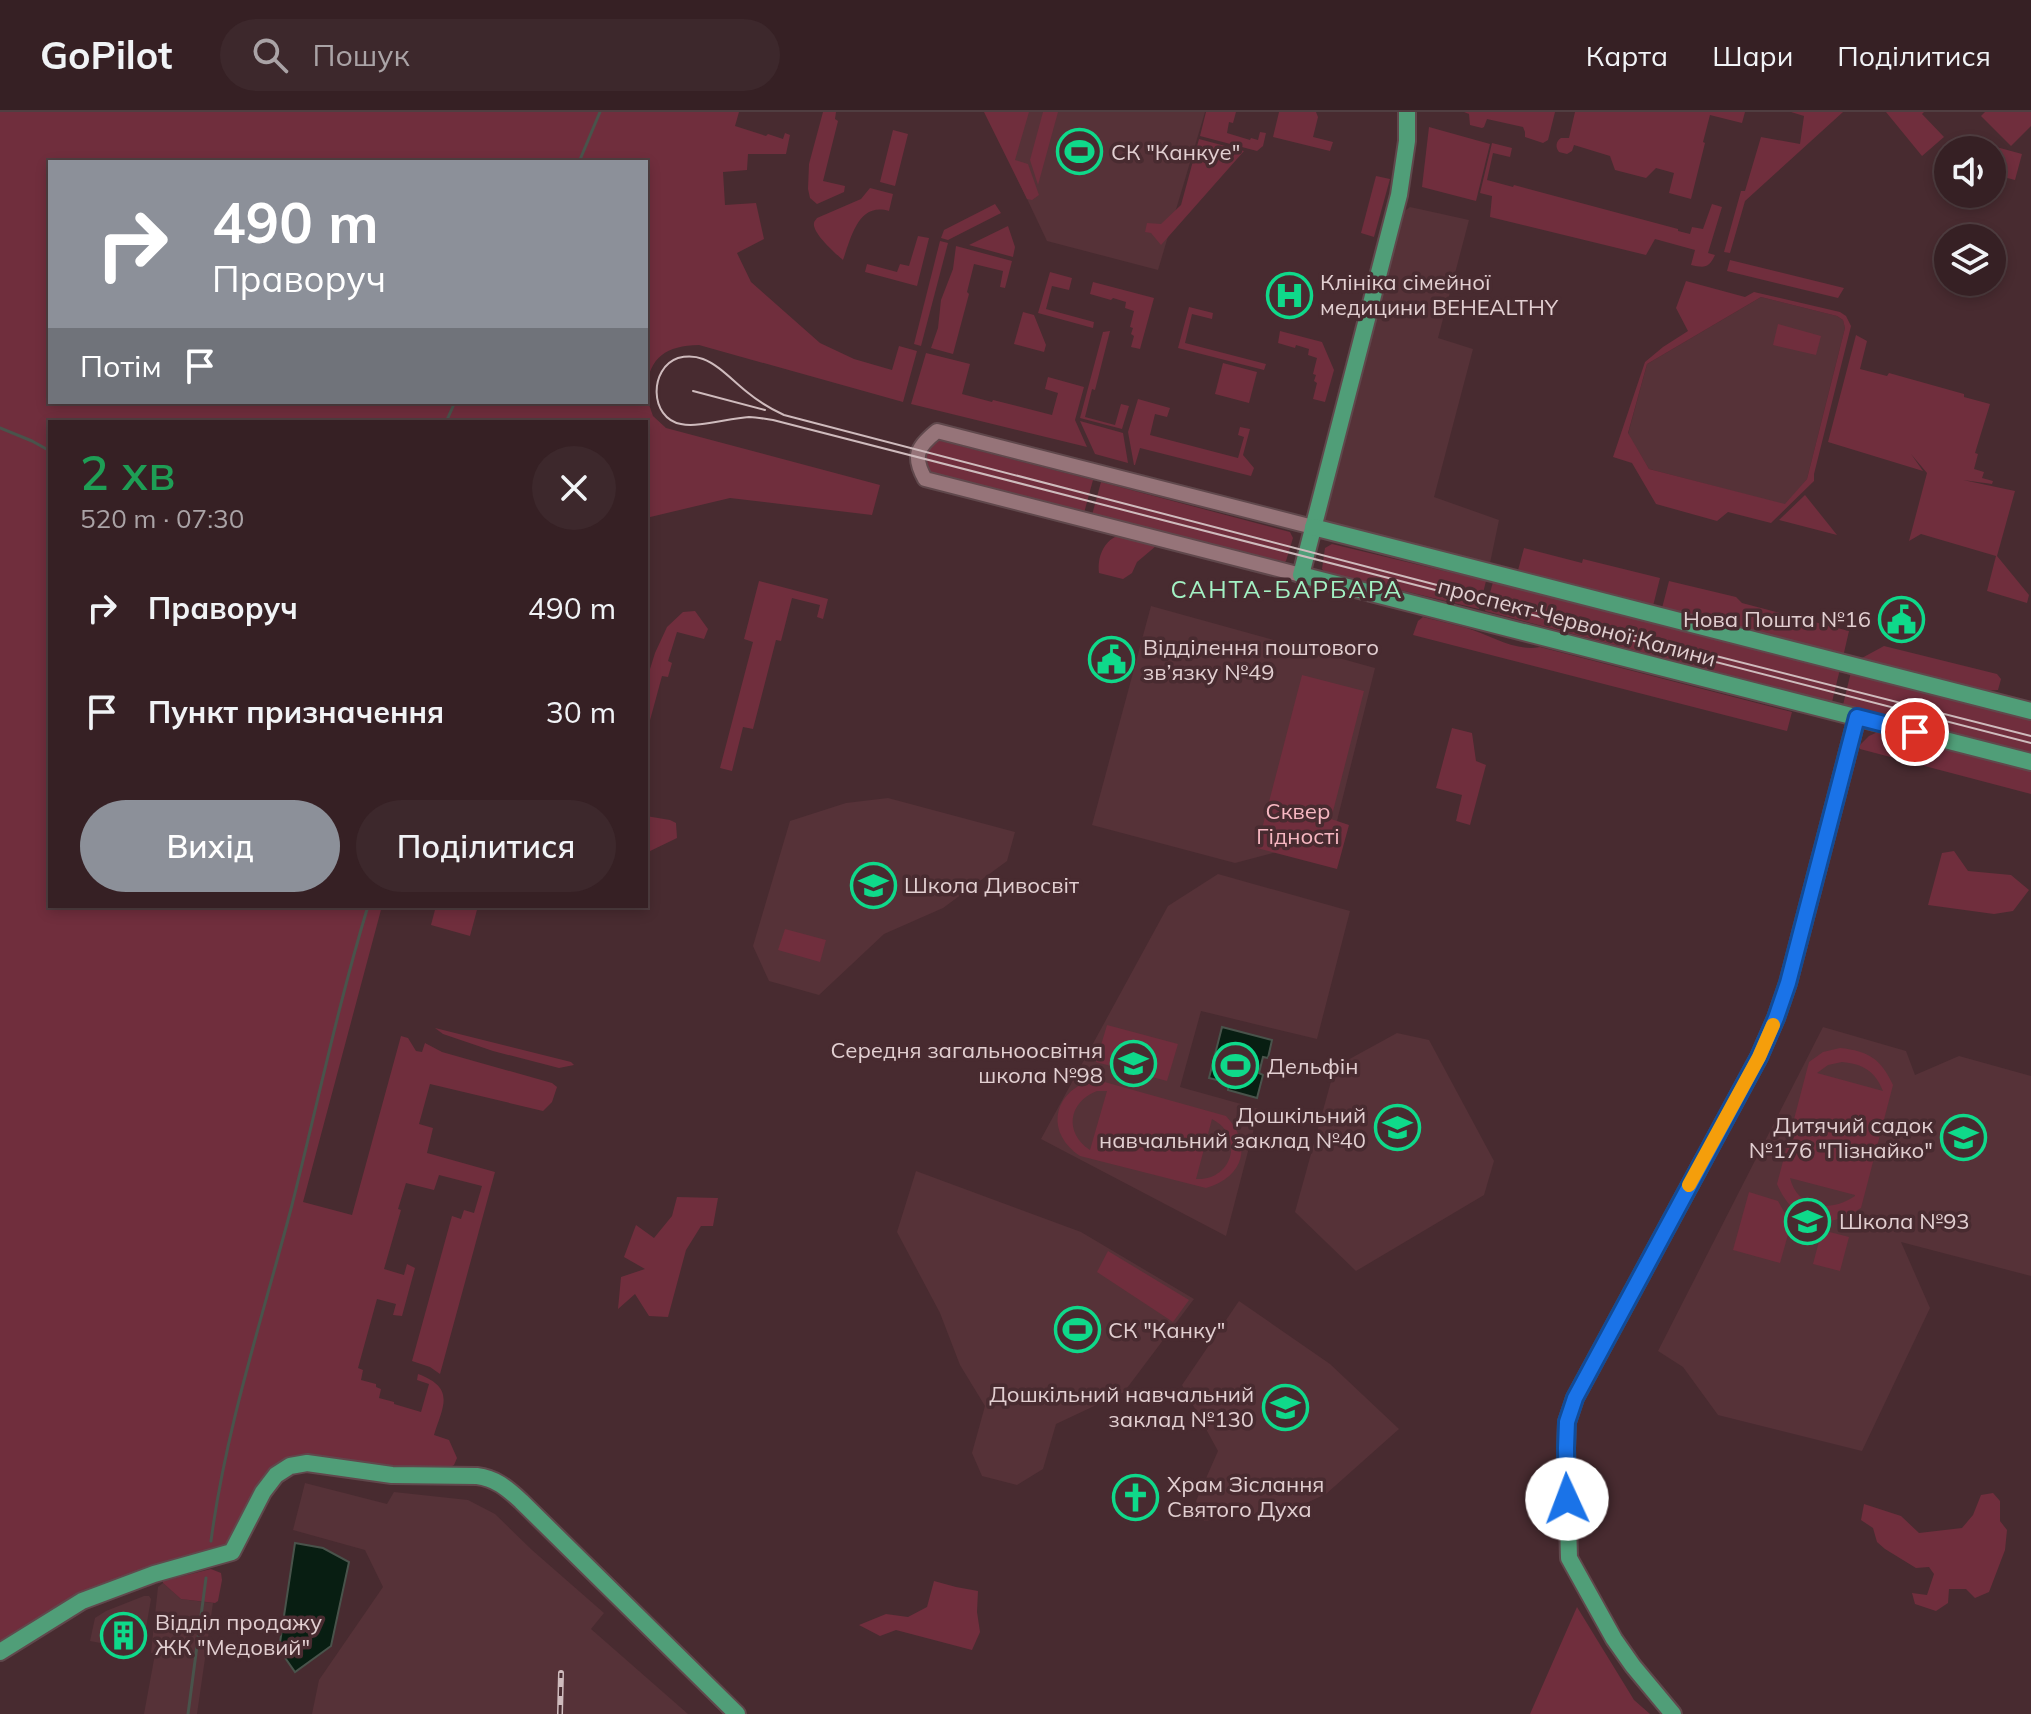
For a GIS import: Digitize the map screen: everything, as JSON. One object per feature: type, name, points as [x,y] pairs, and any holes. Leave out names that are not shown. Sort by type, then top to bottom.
[{"type":"main road","points":[[1301,575],[1399,195],[1407,141],[1407,112]]},
{"type":"main road","name":"проспект Червоної Калини","points":[[1313,527],[2031,711]]},
{"type":"main road","name":"проспект Червоної Калини","points":[[1301,575],[2031,762]]},
{"type":"main road","points":[[1673,1714],[1614,1639],[1569,1558],[1567,1422],[1575,1398],[1759,1057],[1776,1018],[1807,916],[1857,717]]},
{"type":"main road","points":[[0,1652],[82,1601],[144,1577],[232,1552],[263,1492],[276,1475],[290,1466],[307,1463],[392,1475],[490,1477],[521,1501],[737,1714]]},
{"type":"street","name":"проспект Червоної Калини","points":[[1301,575],[925,479],[919,469],[918,450],[937,431],[1313,527]]},
{"type":"shaded area","points":[[986,112],[1205,112],[1158,270],[1047,241]]},
{"type":"shaded area","points":[[1410,207],[1469,220],[1438,338],[1473,349],[1434,497],[1499,520],[1489,568],[1333,527],[1323,520],[1402,213]]},
{"type":"shaded area","points":[[1761,297],[1837,316],[1843,320],[1845,328],[1807,479],[1786,505],[1649,469],[1628,434],[1647,364]]},
{"type":"shaded area","points":[[1151,606],[1375,668],[1333,837],[1235,863],[1092,825]]},
{"type":"shaded area","name":"Школа Дивосвіт","points":[[888,798],[1015,832],[1007,861],[943,908],[884,934],[819,995],[769,981],[753,946],[790,821],[846,803]]},
{"type":"shaded area","name":"Середня загальноосвітня школа №98","points":[[1218,874],[1350,911],[1317,1039],[1201,1011],[1180,1087],[1259,1109],[1226,1236],[1041,1139],[1168,906]]},
{"type":"shaded area","name":"Дельфін","points":[[1222,1027],[1272,1040],[1268,1058],[1263,1057],[1259,1073],[1263,1075],[1257,1098],[1228,1090],[1229,1083],[1209,1078]]},
{"type":"shaded area","name":"Школа №93","points":[[1823,1027],[1906,1051],[1915,1075],[1959,1056],[2031,1076],[2031,1276],[1901,1242],[1930,1308],[1862,1451],[1718,1415],[1683,1367],[1658,1351]]},
{"type":"shaded area","name":"Дошкільний навчальний заклад №40","points":[[1397,1033],[1429,1040],[1494,1161],[1484,1195],[1356,1271],[1295,1212],[1335,1067]]},
{"type":"shaded area","points":[[916,1171],[1081,1232],[1194,1299],[1124,1392],[1056,1424],[1043,1469],[1017,1485],[982,1476],[972,1453],[985,1406],[960,1365],[940,1313],[897,1232]]},
{"type":"shaded area","name":"Дошкільний навчальний заклад №130","points":[[1239,1301],[1330,1364],[1399,1429],[1326,1494],[1293,1509],[1204,1521],[1196,1501],[1218,1451],[1182,1385]]},
{"type":"shaded area","points":[[305,1483],[387,1504],[394,1492],[468,1500],[495,1514],[604,1613],[591,1629],[688,1714],[312,1714],[319,1680],[383,1587],[365,1550],[293,1530]]},
{"type":"shaded area","points":[[295,1543],[323,1548],[349,1562],[331,1646],[295,1672],[279,1649]]},
{"type":"shaded area","points":[[163,1583],[181,1599],[213,1603],[197,1714],[144,1714],[155,1654],[151,1653],[158,1587]]},
{"type":"shaded area","points":[[144,1596],[151,1599],[142,1651],[90,1641],[95,1618]]},
{"type":"green space","points":[[0,112],[739,112],[735,126],[783,139],[785,133],[790,135],[786,154],[748,154],[747,170],[723,172],[725,205],[756,203],[764,239],[737,253],[751,282],[820,343],[854,359],[892,370],[899,346],[917,351],[903,402],[699,345],[677,348],[662,355],[648,378],[648,160],[48,160],[48,404],[648,402],[653,416],[666,428],[880,485],[872,515],[730,498],[648,518],[648,420],[48,420],[48,908],[381,908],[303,1202],[352,1215],[401,1036],[408,1038],[416,1051],[422,1052],[425,1043],[442,1052],[557,1087],[552,1102],[543,1111],[430,1084],[419,1124],[433,1128],[427,1153],[495,1172],[440,1374],[412,1361],[452,1216],[461,1219],[464,1210],[474,1213],[482,1186],[439,1175],[434,1190],[406,1183],[384,1269],[404,1275],[407,1264],[415,1268],[402,1316],[393,1315],[396,1304],[377,1299],[358,1368],[363,1370],[361,1380],[376,1384],[381,1389],[379,1398],[421,1412],[429,1384],[417,1380],[418,1374],[438,1385],[444,1399],[434,1435],[449,1440],[457,1458],[454,1465],[443,1471],[287,1461],[231,1543],[225,1547],[93,1589],[0,1647]]},
{"type":"green space","points":[[823,112],[836,112],[835,119],[838,121],[823,181],[845,186],[844,192],[817,204],[810,198],[808,189],[809,164]]},
{"type":"green space","points":[[984,112],[1029,112],[1015,160],[1028,164],[1039,195],[1032,200],[1027,199]]},
{"type":"green space","points":[[1043,112],[1058,112],[1038,185],[1030,160]]},
{"type":"green space","points":[[1206,112],[1236,112],[1233,123],[1229,122],[1227,133],[1258,140],[1260,132],[1266,133],[1263,146],[1257,151],[1200,136]]},
{"type":"green space","points":[[1279,112],[1316,112],[1318,117],[1313,137],[1333,142],[1330,151],[1273,137]]},
{"type":"green space","points":[[1464,112],[1555,112],[1548,140],[1543,143],[1525,137],[1523,127],[1487,119],[1482,128],[1470,125],[1469,114]]},
{"type":"green space","points":[[1575,112],[1745,112],[1742,123],[1710,115],[1691,199],[1669,193],[1674,173],[1656,168],[1646,178],[1615,170],[1610,156],[1574,145],[1567,154],[1559,152],[1557,142],[1561,138],[1569,138]]},
{"type":"green space","points":[[1791,112],[1843,112],[1745,201],[1730,253],[1724,252],[1741,191],[1745,191],[1761,137],[1800,144],[1804,116]]},
{"type":"green space","points":[[1886,112],[1924,112],[1922,114],[1943,136],[1934,136],[1934,146],[1922,156]]},
{"type":"green space","points":[[1985,112],[2031,112],[2031,126],[2011,146],[2006,136],[2001,136],[1981,116]]},
{"type":"green space","points":[[1429,127],[1490,144],[1476,201],[1422,187]]},
{"type":"green space","points":[[893,130],[908,134],[895,186],[880,182]]},
{"type":"green space","points":[[1199,139],[1244,151],[1161,245],[1151,233],[1145,232],[1147,223],[1161,224],[1181,205]]},
{"type":"green space","points":[[1492,143],[1512,148],[1510,157],[1493,153],[1487,180],[1690,234],[1692,227],[1703,229],[1712,204],[1722,207],[1708,253],[1715,255],[1713,259],[1706,266],[1696,266],[1691,265],[1695,250],[1655,239],[1646,255],[1490,217],[1492,196],[1480,193]]},
{"type":"green space","points":[[2006,150],[2022,154],[2015,180],[2006,178]]},
{"type":"green space","points":[[1376,176],[1390,179],[1374,237],[1361,233]]},
{"type":"green space","points":[[870,188],[893,194],[889,211],[878,210],[863,217],[853,232],[843,260],[820,238],[814,222],[861,199]]},
{"type":"green space","points":[[995,204],[1001,213],[948,240],[941,238],[944,230]]},
{"type":"green space","points":[[1008,226],[1015,247],[1013,257],[969,245]]},
{"type":"green space","points":[[918,236],[929,238],[917,286],[865,272],[867,264],[897,272],[900,264],[909,266]]},
{"type":"green space","points":[[940,241],[948,243],[921,346],[914,344]]},
{"type":"green space","points":[[956,246],[1012,261],[1005,288],[1000,287],[1003,271],[974,264],[953,354],[931,348],[938,328],[941,300],[953,269]]},
{"type":"green space","points":[[1730,260],[1844,288],[1838,298],[1727,271]]},
{"type":"green space","points":[[1050,272],[1072,278],[1069,290],[1052,286],[1046,309],[1094,322],[1093,328],[1038,313]]},
{"type":"green space","points":[[1686,281],[1745,297],[1754,292],[1840,312],[1851,326],[1814,481],[1771,523],[1728,512],[1717,521],[1656,504],[1632,463],[1613,457],[1645,362],[1688,331],[1676,308]],"holes":[[[1761,297],[1843,320],[1845,328],[1807,479],[1785,504],[1649,469],[1628,433],[1647,364]]]},
{"type":"green space","points":[[1093,282],[1154,298],[1140,349],[1131,347],[1134,336],[1130,327],[1134,311],[1125,308],[1126,302],[1090,294]]},
{"type":"green space","points":[[1189,307],[1213,313],[1212,319],[1192,314],[1185,343],[1266,364],[1264,370],[1178,348]]},
{"type":"green space","points":[[1023,312],[1034,315],[1046,345],[1044,352],[1014,344]]},
{"type":"green space","points":[[1778,324],[1821,336],[1816,355],[1773,345]]},
{"type":"green space","points":[[1110,331],[1085,417],[1115,425],[1121,404],[1129,406],[1122,429],[1080,418],[1103,332]]},
{"type":"green space","points":[[1280,331],[1322,342],[1334,370],[1325,402],[1313,399],[1317,383],[1313,374],[1317,358],[1308,355],[1309,349],[1278,343]]},
{"type":"green space","points":[[1856,335],[1867,341],[1860,369],[1887,376],[1889,373],[1990,404],[1975,453],[1978,454],[1974,469],[1984,472],[1982,478],[1993,481],[1992,484],[1963,480],[2015,491],[1997,556],[2029,595],[2027,603],[1987,591],[1996,556],[1921,534],[1909,541],[1927,473],[1911,454],[1923,471],[1828,442]]},
{"type":"green space","points":[[926,353],[970,364],[962,394],[1052,415],[1058,393],[1045,389],[1048,377],[1084,387],[1075,420],[1087,447],[911,404]]},
{"type":"green space","points":[[1223,363],[1257,372],[1249,403],[1215,394]]},
{"type":"green space","points":[[1138,399],[1170,408],[1167,417],[1155,414],[1150,435],[1238,458],[1244,437],[1238,435],[1240,427],[1250,429],[1243,455],[1254,468],[1251,476],[1140,448],[1134,465],[1128,432]]},
{"type":"green space","points":[[1080,421],[1123,433],[1128,463],[1095,454]]},
{"type":"green space","points":[[937,440],[1093,480],[1084,513],[929,473],[926,455]]},
{"type":"green space","points":[[1101,482],[1290,532],[1293,538],[1286,561],[1282,564],[1092,515]]},
{"type":"green space","points":[[1805,495],[1837,535],[1779,520]]},
{"type":"green space","points":[[1117,536],[1156,546],[1123,579],[1099,573],[1102,551]]},
{"type":"green space","points":[[1332,544],[1486,581],[1479,609],[1325,572],[1322,569],[1325,548]]},
{"type":"green space","points":[[1524,548],[1660,578],[1652,610],[1517,574]]},
{"type":"green space","points":[[759,581],[828,599],[823,619],[817,617],[820,605],[792,598],[781,641],[776,640],[753,729],[743,727],[732,771],[720,768],[753,642],[744,639]]},
{"type":"green space","points":[[1669,581],[1736,597],[1742,603],[1849,631],[1843,657],[1661,612]]},
{"type":"green space","points":[[1493,582],[1840,669],[1832,702],[1485,611]]},
{"type":"green space","points":[[695,611],[708,629],[704,639],[677,632],[668,661],[672,663],[668,677],[662,676],[648,728],[648,676],[667,627],[683,612]]},
{"type":"green space","points":[[1423,617],[1467,628],[1512,645],[1540,647],[1792,712],[1787,731],[1413,635],[1418,621]]},
{"type":"green space","points":[[1884,646],[1997,674],[2001,679],[1998,690],[1982,691],[1860,659]]},
{"type":"green space","points":[[1851,672],[2031,719],[2031,753],[1843,705]]},
{"type":"green space","name":"Сквер Гідності","points":[[1302,675],[1364,691],[1331,819],[1349,825],[1337,869],[1257,848]]},
{"type":"green space","points":[[1452,728],[1472,733],[1476,761],[1486,765],[1470,825],[1456,821],[1462,795],[1436,788]]},
{"type":"green space","points":[[1880,731],[2031,771],[2031,794],[1860,749],[1859,746],[1869,736]]},
{"type":"green space","points":[[648,816],[676,823],[677,838],[648,852]]},
{"type":"green space","points":[[1954,851],[1968,871],[2011,875],[2029,890],[2013,911],[1994,914],[1928,905],[1942,853]]},
{"type":"green space","points":[[435,908],[477,908],[470,936],[431,925]]},
{"type":"green space","points":[[785,929],[826,940],[820,962],[778,950]]},
{"type":"green space","points":[[1107,1025],[1178,1044],[1167,1081],[1096,1062]]},
{"type":"green space","points":[[435,1028],[574,1065],[559,1068],[493,1051],[443,1034]]},
{"type":"green space","points":[[1840,1048],[1866,1054],[1879,1063],[1893,1085],[1861,1208],[1835,1220],[1823,1221],[1812,1220],[1792,1208],[1777,1184],[1809,1062],[1823,1052]],"holes":[[[1842,1062],[1867,1070],[1883,1091],[1817,1073],[1828,1065]],[[1790,1178],[1855,1195],[1855,1196],[1835,1205],[1816,1205],[1800,1196]]]},
{"type":"green space","points":[[1088,1081],[1101,1081],[1226,1116],[1240,1138],[1242,1149],[1236,1168],[1219,1183],[1206,1188],[1080,1156],[1069,1147],[1058,1127],[1061,1106],[1066,1096]],"holes":[[[1097,1091],[1107,1091],[1090,1150],[1076,1135],[1073,1118],[1080,1102]],[[1212,1119],[1229,1136],[1230,1156],[1219,1173],[1196,1179]]]},
{"type":"green space","points":[[1749,1192],[1778,1201],[1791,1224],[1780,1263],[1733,1250]]},
{"type":"green space","points":[[677,1197],[718,1198],[713,1226],[701,1226],[686,1250],[668,1317],[649,1316],[635,1294],[618,1309],[621,1277],[645,1269],[624,1257],[636,1225],[654,1238],[672,1216]]},
{"type":"green space","points":[[1822,1230],[1849,1237],[1840,1271],[1813,1264]]},
{"type":"green space","points":[[1108,1251],[1189,1300],[1173,1322],[1097,1272]]},
{"type":"green space","points":[[1993,1493],[2000,1501],[2000,1521],[2007,1530],[2005,1550],[1989,1592],[1975,1598],[1966,1589],[1949,1589],[1948,1603],[1936,1611],[1915,1604],[1912,1593],[1927,1595],[1934,1574],[1929,1567],[1916,1568],[1877,1542],[1873,1528],[1861,1520],[1864,1504],[1901,1516],[1919,1533],[1962,1528],[1973,1515],[1981,1495]]},
{"type":"green space","points":[[211,1569],[221,1573],[222,1580],[215,1603],[181,1599],[163,1583],[163,1581]]},
{"type":"green space","points":[[934,1581],[978,1591],[980,1632],[972,1650],[896,1630],[880,1636],[859,1625],[886,1614],[908,1617],[927,1607]]},
{"type":"green space","points":[[1577,1607],[1634,1700],[1650,1714],[1530,1714]]},
{"type":"waterway","points":[[580,160],[600,112]]},
{"type":"waterway","points":[[447,420],[454,404]]},
{"type":"waterway","points":[[0,428],[48,450]]},
{"type":"waterway","points":[[211,1541],[226,1456],[246,1372],[367,908]]},
{"type":"waterway","points":[[188,1714],[206,1578]]},
{"type":"tram line","points":[[2031,736],[784,415],[700,358],[678,358],[668,363],[658,382],[658,403],[663,413],[681,424],[696,425],[749,417],[773,420],[2031,743]]},
{"type":"tram line","points":[[693,391],[765,410]]},
{"type":"railway","points":[[560,1714],[561,1673]]},
{"type":"slow traffic","points":[[1689,1185],[1759,1057],[1773,1025]]},
{"type":"place","name":"СК \"Канкуе\"","points":[[1080,152]]},
{"type":"place","name":"Клініка сімейної медицини BEHEALTHY","points":[[1289,295]]},
{"type":"place","name":"Нова Пошта №16","points":[[1902,619]]},
{"type":"place","name":"Відділення поштового зв’язку №49","points":[[1112,660]]},
{"type":"place","name":"Школа Дивосвіт","points":[[873,885]]},
{"type":"place","name":"Середня загальноосвітня школа №98","points":[[1134,1063]]},
{"type":"place","name":"Дельфін","points":[[1236,1066]]},
{"type":"place","name":"Дошкільний навчальний заклад №40","points":[[1397,1128]]},
{"type":"place","name":"Дитячий садок №176 \"Пізнайко\"","points":[[1964,1138]]},
{"type":"place","name":"Школа №93","points":[[1808,1221]]},
{"type":"place","name":"СК \"Канку\"","points":[[1077,1330]]},
{"type":"place","name":"Дошкільний навчальний заклад №130","points":[[1285,1407]]},
{"type":"place","name":"Храм Зіслання Святого Духа","points":[[1136,1497]]},
{"type":"place","name":"Відділ продажу ЖК \"Медовий\"","points":[[124,1635]]},
{"type":"district","name":"САНТА-БАРБАРА","points":[[1287,590]]},
{"type":"route","points":[[1567,1499],[1567,1422],[1575,1398],[1759,1057],[1776,1018],[1807,916],[1857,717],[1915,732]]}]
